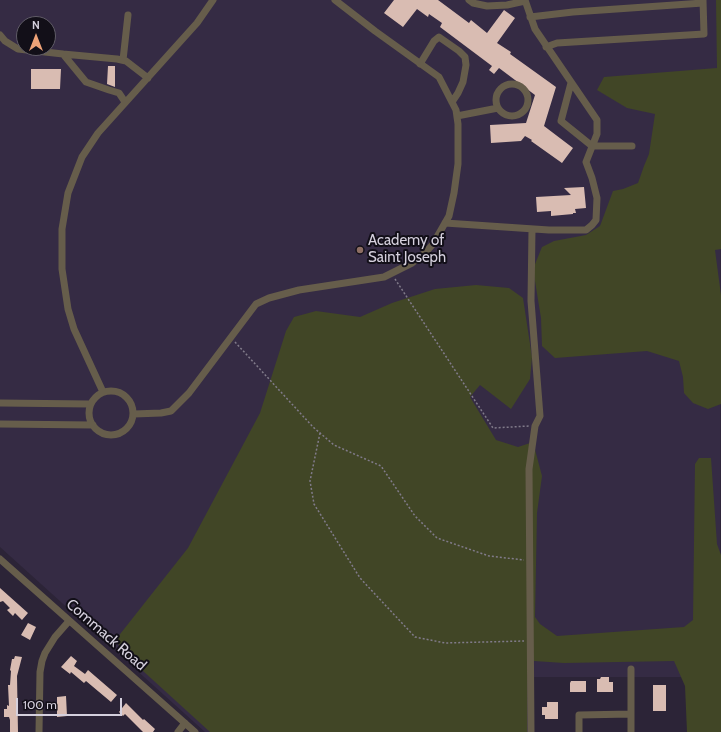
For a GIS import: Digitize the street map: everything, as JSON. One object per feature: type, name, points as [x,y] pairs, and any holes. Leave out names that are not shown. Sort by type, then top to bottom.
[{"type":"street","points":[[103,392],[74,329],[68,309],[62,269],[62,229],[68,193],[82,157],[98,133],[197,23],[213,0]]},
{"type":"street","points":[[134,414],[171,411],[189,392],[256,304],[269,298],[299,290],[384,277],[412,262],[426,252],[433,244],[449,216],[458,164],[457,116],[456,110],[439,77],[335,0]]},
{"type":"street","points":[[445,223],[532,229],[586,230],[596,220],[597,215],[597,198],[586,162],[597,134],[597,120],[535,30],[525,0],[507,5],[487,6],[473,3],[470,0]]},
{"type":"street","points":[[530,17],[703,2],[704,34],[557,43],[546,47]]},
{"type":"street","points":[[123,60],[128,15]]},
{"type":"street","points":[[0,35],[5,42],[18,49],[123,60],[148,78]]},
{"type":"street","points":[[420,64],[434,41],[439,37],[465,57],[466,65],[463,82],[452,102]]},
{"type":"street","points":[[63,54],[86,82],[119,93],[125,102]]},
{"type":"street","points":[[571,83],[561,121],[592,146],[632,146]]},
{"type":"street","points":[[513,84],[518,85],[526,92],[528,103],[526,108],[518,114],[508,116],[503,114],[498,108],[496,95],[502,87],[513,84]]},
{"type":"street","points":[[457,116],[498,108]]},
{"type":"street","points":[[531,732],[528,561],[529,469],[535,426],[540,416],[532,301],[532,229]]},
{"type":"street","points":[[103,392],[120,392],[132,405],[134,414],[132,422],[119,434],[102,434],[90,421],[88,412],[90,404],[103,392]]},
{"type":"street","points":[[0,403],[90,404]]},
{"type":"street","points":[[0,424],[93,426]]},
{"type":"street","name":"Commack Road","points":[[0,559],[195,732]]},
{"type":"street","points":[[39,732],[40,672],[42,661],[55,637],[70,621]]},
{"type":"street","points":[[631,669],[631,732]]},
{"type":"street","points":[[579,732],[579,715],[631,714]]},
{"type":"street","points":[[178,732],[185,723]]},
{"type":"path","points":[[391,273],[493,428],[535,426]]},
{"type":"path","points":[[231,337],[320,433],[334,445],[381,466],[415,516],[437,538],[489,556],[528,561]]},
{"type":"path","points":[[320,433],[310,481],[314,504],[360,578],[415,637],[445,643],[530,641]]},
{"type":"shaded area","name":"Academy of Saint Joseph","points":[[0,0],[721,0],[720,677],[528,677],[533,732],[205,732],[0,547]]},
{"type":"green space","points":[[716,0],[721,0],[721,249],[715,250],[721,295],[721,404],[708,409],[693,403],[684,393],[683,377],[679,361],[647,351],[555,358],[542,346],[541,318],[533,269],[542,247],[554,241],[586,235],[600,226],[613,191],[638,183],[649,154],[655,114],[627,108],[597,90],[604,77],[717,68]]},
{"type":"green space","points":[[476,285],[509,288],[523,298],[532,357],[530,379],[511,409],[480,385],[470,397],[496,440],[518,447],[533,442],[542,476],[537,513],[535,617],[540,624],[557,636],[684,627],[693,620],[695,464],[699,458],[711,458],[717,544],[721,555],[721,732],[687,732],[685,686],[674,661],[564,663],[534,661],[528,639],[527,732],[210,732],[120,650],[117,638],[188,548],[260,413],[286,331],[294,317],[316,311],[360,317],[392,303],[435,289]]},
{"type":"building","points":[[394,0],[438,0],[469,23],[471,20],[487,33],[504,10],[515,18],[497,43],[556,87],[544,126],[573,148],[562,163],[525,136],[521,141],[491,143],[490,125],[526,123],[535,95],[499,68],[494,74],[489,70],[492,66],[440,27],[442,23],[429,14],[428,17],[417,9],[403,27],[384,13]]},
{"type":"building","points":[[108,66],[115,66],[115,87],[107,84]]},
{"type":"building","points":[[31,69],[61,69],[60,89],[31,89]]},
{"type":"building","points":[[584,187],[586,208],[575,209],[576,213],[573,214],[551,216],[551,211],[537,212],[536,197],[571,195],[564,188]]},
{"type":"building","points":[[0,588],[28,613],[22,620],[15,613],[13,616],[7,610],[10,608],[3,601],[0,602]]},
{"type":"building","points":[[28,623],[36,627],[30,640],[21,635]]},
{"type":"building","points":[[15,656],[22,657],[17,676],[18,732],[10,732],[10,720],[9,717],[4,717],[4,709],[7,709],[7,705],[9,706],[8,685],[10,685],[12,659],[14,659]]},
{"type":"building","points":[[71,656],[77,661],[74,666],[85,674],[88,670],[117,695],[111,702],[86,681],[84,683],[71,672],[70,674],[61,667]]},
{"type":"building","points":[[601,677],[609,677],[609,682],[613,682],[613,692],[597,692],[597,679],[600,679]]},
{"type":"building","points":[[571,681],[586,681],[586,692],[570,692]]},
{"type":"building","points":[[653,685],[666,685],[666,711],[653,711]]},
{"type":"building","points":[[66,696],[67,716],[57,717],[57,697]]},
{"type":"building","points":[[547,702],[558,702],[558,719],[545,719],[545,715],[542,715],[542,707],[547,707]]},
{"type":"building","points":[[126,703],[143,720],[144,719],[155,729],[153,732],[143,732],[125,714],[123,716],[119,712]]},
{"type":"place","name":"Academy of Saint Joseph","points":[[360,250]]}]
